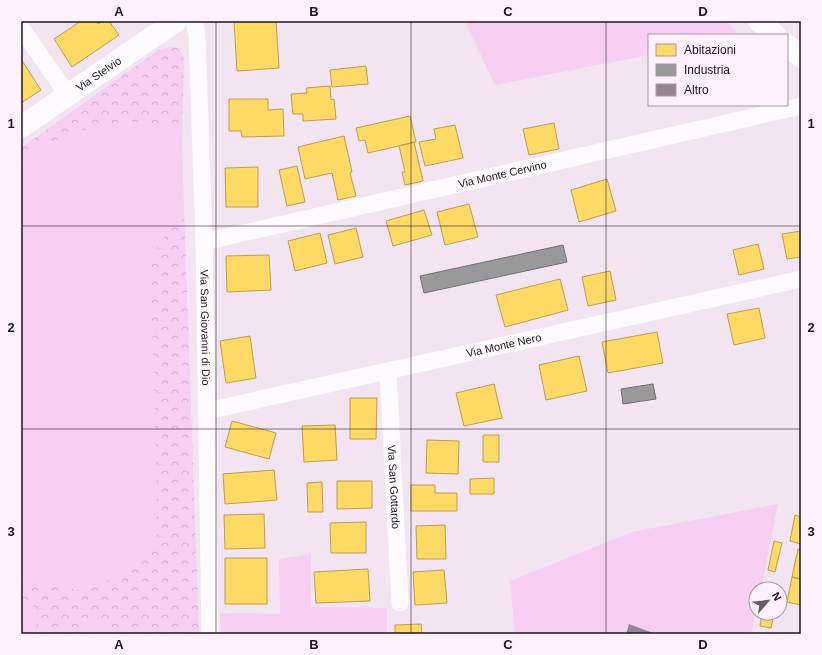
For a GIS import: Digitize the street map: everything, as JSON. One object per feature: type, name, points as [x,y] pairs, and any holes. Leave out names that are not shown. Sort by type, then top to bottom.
[{"type":"street","name":"Via Stelvio","points":[[21,127],[176,21]]},
{"type":"street","name":"Via San Giovanni di Dio","points":[[194,21],[197,34],[204,242],[210,634]]},
{"type":"street","points":[[759,21],[774,34]]},
{"type":"street","points":[[21,28],[68,95]]},
{"type":"street","points":[[788,46],[801,57]]},
{"type":"street","name":"Via Monte Cervino","points":[[204,242],[801,106]]},
{"type":"street","name":"Via Monte Nero","points":[[207,411],[801,279]]},
{"type":"street","name":"Via San Gottardo","points":[[388,371],[400,603]]},
{"type":"green space","points":[[465,21],[726,21],[738,34],[648,34],[648,55],[495,85]]},
{"type":"green space","points":[[169,47],[179,48],[184,59],[182,139],[166,125],[126,121],[84,130],[51,142],[21,162],[21,148],[158,50]]},
{"type":"green space","points":[[126,121],[166,125],[182,139],[184,207],[150,258],[157,543],[141,563],[108,580],[80,590],[21,582],[21,162],[51,142],[84,130]]},
{"type":"green space","points":[[184,207],[199,634],[113,634],[109,626],[94,621],[87,623],[89,634],[38,634],[33,602],[21,599],[21,582],[80,590],[108,580],[141,563],[157,543],[150,258]]},
{"type":"green space","points":[[778,504],[763,581],[748,581],[748,621],[754,621],[751,634],[515,634],[510,581],[632,532]]},
{"type":"green space","points":[[311,554],[311,607],[387,608],[387,634],[221,634],[220,613],[280,614],[279,559]]},
{"type":"green space","points":[[21,599],[33,602],[38,634],[21,634]]},
{"type":"green space","points":[[94,621],[109,626],[113,634],[89,634],[87,622]]},
{"type":"building: Abitazioni","points":[[81,21],[96,21],[98,24],[103,21],[109,21],[119,35],[72,67],[54,39]]},
{"type":"building: Abitazioni","points":[[276,21],[279,68],[237,71],[234,22]]},
{"type":"building: Abitazioni","points":[[21,59],[41,90],[21,103]]},
{"type":"building: Abitazioni","points":[[366,66],[368,84],[332,87],[330,70]]},
{"type":"building: Abitazioni","points":[[330,86],[331,100],[334,99],[336,119],[303,121],[303,114],[293,114],[291,94],[307,93],[306,88]]},
{"type":"building: Abitazioni","points":[[229,99],[268,99],[268,110],[283,109],[284,136],[242,137],[241,131],[229,131]]},
{"type":"building: Abitazioni","points":[[410,116],[416,142],[368,153],[365,140],[359,141],[356,128]]},
{"type":"building: Abitazioni","points":[[554,123],[559,149],[529,155],[523,129]]},
{"type":"building: Abitazioni","points":[[455,125],[463,158],[425,166],[419,142],[436,139],[434,129]]},
{"type":"building: Abitazioni","points":[[344,136],[352,172],[350,173],[356,196],[338,200],[332,173],[305,179],[298,147]]},
{"type":"building: Abitazioni","points":[[414,142],[423,181],[405,185],[402,172],[405,172],[399,146]]},
{"type":"building: Abitazioni","points":[[297,166],[305,202],[287,206],[279,170]]},
{"type":"building: Abitazioni","points":[[258,167],[258,207],[226,207],[225,168]]},
{"type":"building: Abitazioni","points":[[607,179],[616,211],[579,222],[571,190]]},
{"type":"building: Abitazioni","points":[[469,204],[478,237],[445,245],[437,212]]},
{"type":"building: Abitazioni","points":[[424,210],[432,235],[393,246],[386,221]]},
{"type":"building: Abitazioni","points":[[356,228],[363,257],[335,264],[328,235]]},
{"type":"building: Abitazioni","points":[[801,231],[801,257],[787,259],[782,234]]},
{"type":"building: Abitazioni","points":[[320,233],[327,263],[295,271],[288,241]]},
{"type":"building: Abitazioni","points":[[758,244],[764,269],[739,275],[733,250]]},
{"type":"building: Abitazioni","points":[[269,255],[271,290],[227,292],[226,256]]},
{"type":"building: Abitazioni","points":[[610,271],[616,300],[588,306],[582,277]]},
{"type":"building: Abitazioni","points":[[560,279],[568,310],[505,327],[496,295]]},
{"type":"building: Abitazioni","points":[[759,308],[765,338],[734,345],[727,314]]},
{"type":"building: Abitazioni","points":[[657,332],[663,363],[608,373],[602,342]]},
{"type":"building: Abitazioni","points":[[250,336],[256,378],[226,383],[220,341]]},
{"type":"building: Abitazioni","points":[[579,356],[587,391],[546,400],[539,365]]},
{"type":"building: Abitazioni","points":[[494,384],[502,418],[464,426],[456,393]]},
{"type":"building: Abitazioni","points":[[350,398],[377,398],[376,439],[350,439]]},
{"type":"building: Abitazioni","points":[[232,421],[276,433],[269,459],[225,447]]},
{"type":"building: Abitazioni","points":[[335,425],[337,460],[304,462],[302,426]]},
{"type":"building: Abitazioni","points":[[483,435],[499,435],[499,462],[483,462]]},
{"type":"building: Abitazioni","points":[[427,440],[459,441],[458,474],[426,473]]},
{"type":"building: Abitazioni","points":[[274,470],[277,500],[225,504],[223,474]]},
{"type":"building: Abitazioni","points":[[494,478],[494,494],[470,494],[470,479]]},
{"type":"building: Abitazioni","points":[[337,481],[372,481],[372,508],[337,509]]},
{"type":"building: Abitazioni","points":[[322,482],[323,512],[308,512],[307,483]]},
{"type":"building: Abitazioni","points":[[411,485],[435,485],[435,493],[457,493],[457,511],[411,511]]},
{"type":"building: Abitazioni","points":[[264,514],[265,548],[225,549],[224,515]]},
{"type":"building: Abitazioni","points":[[795,515],[801,517],[801,544],[790,541]]},
{"type":"building: Abitazioni","points":[[366,522],[366,553],[331,553],[330,523]]},
{"type":"building: Abitazioni","points":[[445,525],[446,559],[417,559],[416,526]]},
{"type":"building: Abitazioni","points":[[774,541],[782,543],[775,572],[768,570]]},
{"type":"building: Abitazioni","points":[[798,549],[801,550],[801,579],[792,577]]},
{"type":"building: Abitazioni","points":[[225,558],[267,558],[267,604],[225,604]]},
{"type":"building: Abitazioni","points":[[368,569],[370,601],[316,603],[314,572]]},
{"type":"building: Abitazioni","points":[[444,570],[447,603],[415,605],[413,572]]},
{"type":"building: Abitazioni","points":[[792,577],[801,579],[801,605],[788,602]]},
{"type":"building: Abitazioni","points":[[761,621],[772,621],[771,628],[760,626]]},
{"type":"building: Abitazioni","points":[[421,624],[422,634],[395,634],[395,625]]},
{"type":"building: Industria","points":[[563,245],[567,262],[424,293],[420,276]]},
{"type":"building: Industria","points":[[653,384],[656,399],[623,404],[621,389]]},
{"type":"building: Altro","points":[[629,624],[656,634],[626,634]]}]
